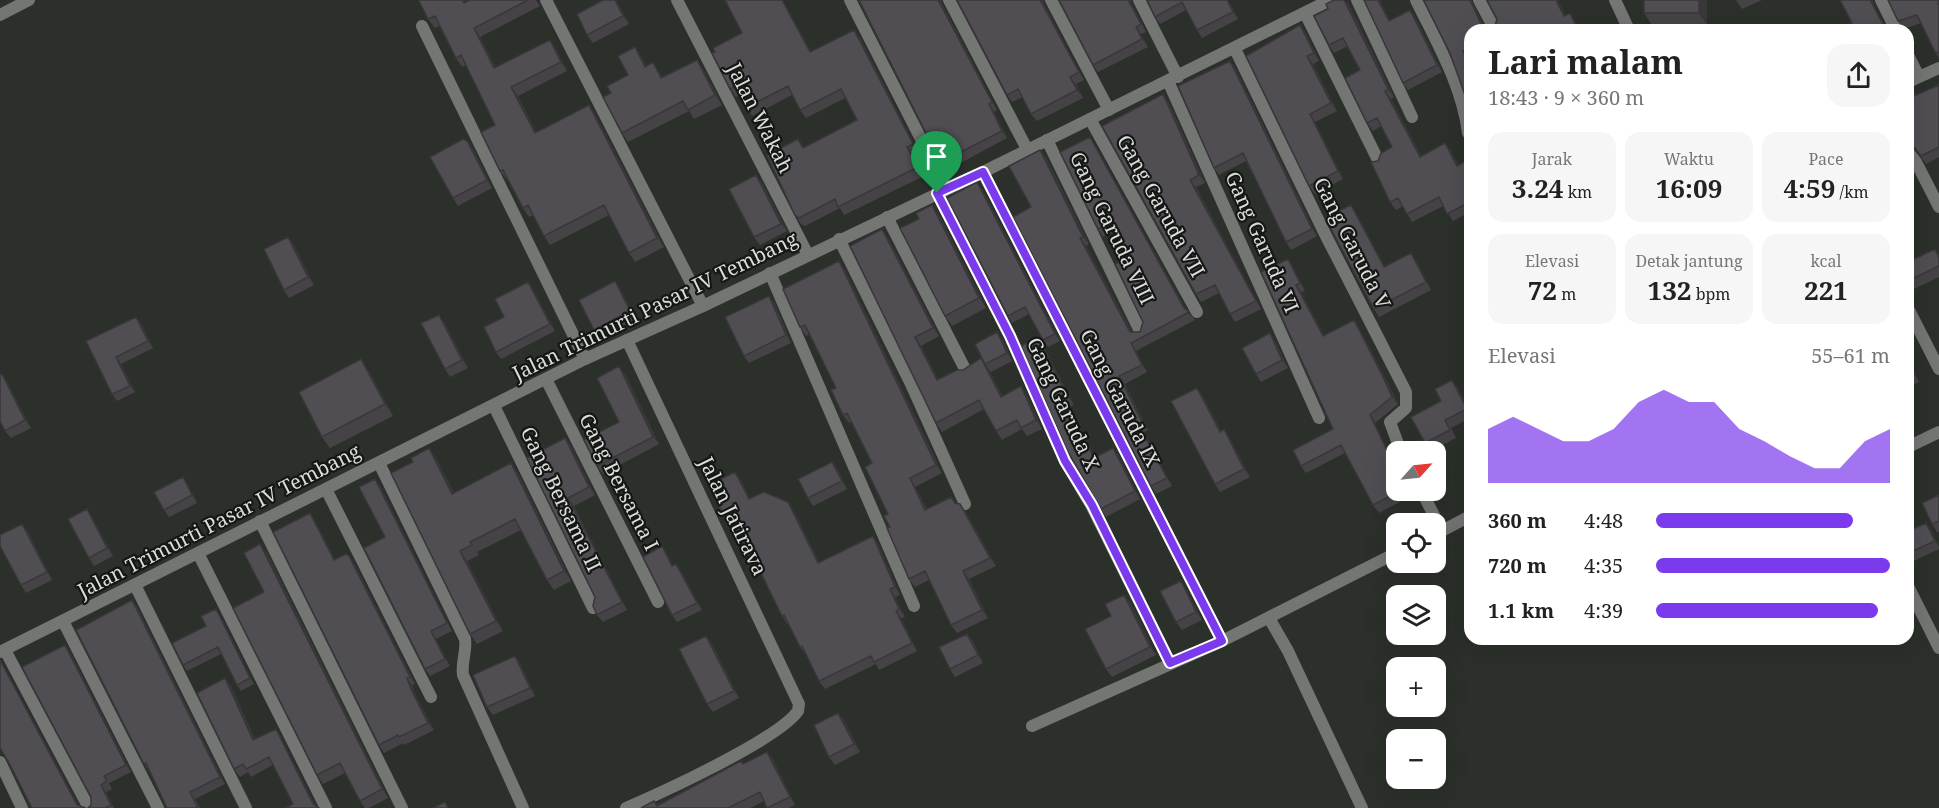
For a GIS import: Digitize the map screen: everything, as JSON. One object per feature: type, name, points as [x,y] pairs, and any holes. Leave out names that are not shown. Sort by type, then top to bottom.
[{"type":"street","points":[[0,15],[29,0]]},
{"type":"street","points":[[546,0],[703,306]]},
{"type":"street","name":"Jalan Wakah","points":[[677,0],[808,255]]},
{"type":"street","name":"Gang Garuda X","points":[[850,0],[1010,336],[1065,461],[1092,505],[1170,663]]},
{"type":"street","points":[[949,0],[1027,149]]},
{"type":"street","points":[[1051,0],[1109,110]]},
{"type":"street","name":"Gang Garuda VI","points":[[1139,0],[1319,418]]},
{"type":"street","points":[[1357,0],[1412,117]]},
{"type":"street","points":[[1416,0],[1451,72],[1464,109]]},
{"type":"street","points":[[1479,0],[1491,24]]},
{"type":"street","points":[[1615,0],[1626,24]]},
{"type":"street","points":[[1881,0],[1893,24]]},
{"type":"street","name":"Jalan Trimurti Pasar IV Tembang","points":[[3,651],[585,359],[703,306],[983,172],[1235,49],[1326,1]]},
{"type":"street","points":[[1305,13],[1379,162]]},
{"type":"street","points":[[422,26],[585,359]]},
{"type":"street","name":"Gang Garuda V","points":[[1235,49],[1326,236],[1406,392],[1406,408],[1390,423],[1397,441]]},
{"type":"street","points":[[1914,79],[1939,68]]},
{"type":"street","name":"Gang Garuda VII","points":[[1090,119],[1197,312]]},
{"type":"street","name":"Gang Garuda VIII","points":[[1047,140],[1141,333]]},
{"type":"street","points":[[1914,160],[1939,207]]},
{"type":"street","name":"Gang Garuda IX","points":[[983,172],[1222,641]]},
{"type":"street","points":[[887,217],[966,371]]},
{"type":"street","points":[[839,239],[911,384],[965,504]]},
{"type":"street","points":[[770,273],[914,606]]},
{"type":"street","points":[[1914,320],[1939,369]]},
{"type":"street","name":"Jalan Jatirava","points":[[626,808],[743,750],[788,721],[798,711],[797,697],[627,340]]},
{"type":"street","name":"Gang Bersama I","points":[[546,379],[658,602]]},
{"type":"street","name":"Gang Bersama II","points":[[494,406],[593,608]]},
{"type":"street","points":[[1914,444],[1939,432]]},
{"type":"street","points":[[379,463],[465,639],[467,648],[461,663],[463,675],[523,808]]},
{"type":"street","points":[[327,489],[431,697]]},
{"type":"street","points":[[1446,529],[1464,519]]},
{"type":"street","points":[[260,522],[402,808]]},
{"type":"street","points":[[198,553],[326,808]]},
{"type":"street","points":[[1032,726],[1222,641],[1386,558]]},
{"type":"street","points":[[135,585],[246,808]]},
{"type":"street","points":[[1914,598],[1939,648]]},
{"type":"street","points":[[1269,618],[1288,651],[1362,808]]},
{"type":"street","points":[[63,621],[158,808]]},
{"type":"street","points":[[3,651],[89,808]]},
{"type":"street","points":[[0,762],[22,808]]},
{"type":"building","points":[[420,0],[462,0],[464,3],[470,0],[528,0],[474,28],[494,68],[550,40],[561,62],[511,87],[535,133],[589,105],[657,238],[629,253],[604,205],[544,236],[528,205],[523,208],[503,170],[500,171],[481,132],[495,125],[461,55],[456,58],[435,16],[428,19]]},
{"type":"building","points":[[603,0],[615,0],[623,16],[587,35],[577,14]]},
{"type":"building","points":[[725,0],[782,0],[810,52],[854,30],[913,144],[907,147],[918,167],[838,207],[835,199],[799,218],[795,215],[767,155],[798,139],[803,148],[857,120],[841,89],[800,110],[788,86],[747,107],[735,86],[730,89],[712,53],[715,52],[713,48],[742,33]]},
{"type":"building","points":[[859,0],[938,0],[992,102],[989,104],[1002,131],[951,157],[938,131],[928,137]]},
{"type":"building","points":[[957,0],[1040,0],[1079,72],[1070,77],[1077,90],[1031,114],[1018,89],[1007,95]]},
{"type":"building","points":[[1059,0],[1128,0],[1141,24],[1136,27],[1142,39],[1093,65]]},
{"type":"building","points":[[1147,0],[1227,0],[1233,12],[1197,30],[1182,2],[1155,17]]},
{"type":"building","points":[[1334,0],[1344,0],[1388,89],[1385,91],[1420,157],[1445,143],[1457,166],[1464,162],[1464,205],[1447,214],[1439,197],[1407,214],[1398,198],[1390,202],[1371,162],[1378,161],[1381,153],[1392,147],[1377,118],[1367,123],[1345,78],[1360,70],[1343,38],[1329,45],[1314,16],[1328,9],[1326,4]]},
{"type":"building","points":[[1364,0],[1378,0],[1389,21],[1410,10],[1437,65],[1403,83]]},
{"type":"building","points":[[1470,0],[1481,24],[1464,24],[1464,92],[1450,53],[1424,1]]},
{"type":"building","points":[[1487,0],[1556,0],[1564,16],[1570,13],[1575,24],[1496,24],[1497,19]]},
{"type":"building","points":[[1644,0],[1699,0],[1699,13],[1644,13]]},
{"type":"building","points":[[1840,0],[1870,0],[1883,24],[1850,24],[1852,23]]},
{"type":"building","points":[[1888,0],[1939,0],[1939,53],[1935,52],[1917,15],[1898,21]]},
{"type":"building","points":[[1300,25],[1314,53],[1307,56],[1331,103],[1310,114],[1338,171],[1309,186],[1246,56]]},
{"type":"building","points":[[635,47],[645,67],[653,62],[661,78],[697,60],[715,95],[688,110],[683,101],[622,133],[603,97],[611,93],[607,86],[628,75],[618,56]]},
{"type":"building","points":[[1230,61],[1312,229],[1286,242],[1243,153],[1214,168],[1178,86]]},
{"type":"building","points":[[1939,85],[1939,147],[1921,156],[1914,147],[1914,96]]},
{"type":"building","points":[[1163,94],[1199,175],[1190,180],[1256,301],[1230,314],[1215,285],[1196,294],[1102,126]]},
{"type":"building","points":[[1090,137],[1184,308],[1189,312],[1131,343],[1142,365],[1119,376],[1142,422],[1138,424],[1167,478],[1151,486],[1013,217],[1031,207],[1009,166],[1040,150],[1083,237],[1080,238],[1130,332],[1140,332],[1143,322],[1115,264],[1129,256],[1111,222],[1098,229],[1060,152]]},
{"type":"building","points":[[463,139],[467,141],[487,180],[453,198],[430,157]]},
{"type":"building","points":[[756,175],[781,224],[754,237],[729,189]]},
{"type":"building","points":[[977,182],[1055,334],[1043,340],[1025,307],[1008,316],[947,198]]},
{"type":"building","points":[[932,205],[979,298],[945,316],[900,228],[919,219],[916,213]]},
{"type":"building","points":[[1351,205],[1384,267],[1411,253],[1426,282],[1374,309],[1325,218]]},
{"type":"building","points":[[882,229],[933,328],[915,337],[937,380],[957,370],[963,370],[981,358],[1001,397],[1021,386],[1036,420],[1021,428],[1017,420],[996,431],[979,400],[936,423],[850,246]]},
{"type":"building","points":[[288,237],[308,277],[284,290],[264,249]]},
{"type":"building","points":[[1935,249],[1939,258],[1939,266],[1914,278],[1914,259]]},
{"type":"building","points":[[1288,259],[1300,283],[1296,285],[1323,336],[1354,320],[1383,377],[1392,397],[1370,415],[1386,448],[1386,498],[1373,505],[1341,445],[1301,466],[1293,450],[1333,429],[1261,272]]},
{"type":"building","points":[[839,261],[936,465],[910,478],[925,510],[951,497],[955,503],[960,504],[990,558],[963,571],[982,610],[951,625],[925,571],[909,579],[887,528],[890,527],[884,516],[888,514],[865,467],[872,463],[847,413],[843,415],[831,390],[836,388],[805,325],[800,327],[783,289]]},
{"type":"building","points":[[615,281],[630,311],[594,330],[579,300]]},
{"type":"building","points":[[528,282],[550,324],[496,352],[484,327],[504,317],[495,299]]},
{"type":"building","points":[[769,296],[786,335],[744,356],[725,317]]},
{"type":"building","points":[[439,315],[462,360],[445,369],[421,323]]},
{"type":"building","points":[[136,317],[148,341],[116,357],[130,386],[112,394],[86,341]]},
{"type":"building","points":[[997,332],[1007,353],[985,364],[975,344]]},
{"type":"building","points":[[1270,333],[1282,360],[1256,374],[1242,348]]},
{"type":"building","points":[[1037,337],[1068,397],[1064,400],[1094,458],[1113,448],[1135,491],[1101,509],[1067,450],[1021,346]]},
{"type":"building","points":[[361,359],[385,404],[322,437],[299,392]]},
{"type":"building","points":[[619,366],[653,437],[597,466],[584,440],[619,422],[597,378]]},
{"type":"building","points":[[2,374],[25,420],[5,431],[0,421],[0,375]]},
{"type":"building","points":[[1452,380],[1464,403],[1464,410],[1445,420],[1450,430],[1429,441],[1424,441],[1411,417],[1441,401],[1435,389]]},
{"type":"building","points":[[1197,388],[1220,432],[1224,429],[1244,469],[1215,484],[1171,401]]},
{"type":"building","points":[[565,438],[589,487],[568,498],[622,602],[597,615],[593,606],[595,597],[527,458]]},
{"type":"building","points":[[429,448],[452,494],[511,463],[564,571],[547,580],[515,519],[470,542],[472,545],[460,551],[496,621],[470,634],[391,473],[413,462],[411,458]]},
{"type":"building","points":[[832,462],[842,481],[808,498],[798,479]]},
{"type":"building","points":[[735,472],[749,499],[764,492],[788,502],[818,563],[873,536],[895,587],[890,589],[899,609],[896,611],[912,643],[874,662],[871,656],[819,681],[802,646],[800,647],[784,615],[782,616],[756,563],[753,565],[736,528],[731,531],[709,485]]},
{"type":"building","points":[[183,477],[192,495],[164,510],[154,492]]},
{"type":"building","points":[[375,479],[447,623],[431,631],[445,659],[425,669],[364,548],[385,537],[359,487]]},
{"type":"building","points":[[1939,495],[1939,521],[1932,524],[1922,503]]},
{"type":"building","points":[[87,509],[107,548],[89,558],[68,519]]},
{"type":"building","points":[[310,513],[334,560],[346,554],[349,556],[410,677],[407,678],[411,689],[428,723],[379,745],[273,532]]},
{"type":"building","points":[[1926,523],[1935,541],[1914,551],[1914,528]]},
{"type":"building","points":[[22,524],[47,572],[21,585],[0,546],[0,535]]},
{"type":"building","points":[[260,544],[382,789],[360,801],[340,763],[317,775],[233,608],[264,592],[244,553]]},
{"type":"building","points":[[662,546],[672,566],[676,564],[697,603],[672,615],[643,557]]},
{"type":"building","points":[[1181,581],[1196,612],[1176,622],[1160,591]]},
{"type":"building","points":[[1124,595],[1150,647],[1106,669],[1085,629],[1111,616],[1105,604]]},
{"type":"building","points":[[132,600],[220,777],[190,792],[198,808],[167,808],[76,630]]},
{"type":"building","points":[[216,609],[250,678],[237,685],[218,647],[183,665],[172,643],[206,626],[201,616]]},
{"type":"building","points":[[967,634],[978,655],[950,669],[939,647]]},
{"type":"building","points":[[706,636],[734,691],[707,704],[679,649]]},
{"type":"building","points":[[65,645],[126,765],[104,776],[107,781],[101,785],[111,805],[105,808],[88,808],[91,805],[91,797],[22,667]]},
{"type":"building","points":[[515,656],[530,688],[487,707],[473,675]]},
{"type":"building","points":[[0,660],[77,805],[86,808],[32,808],[0,748]]},
{"type":"building","points":[[225,678],[253,740],[276,729],[313,804],[319,808],[286,808],[293,804],[269,757],[246,769],[243,764],[234,769],[197,693]]},
{"type":"building","points":[[838,713],[854,744],[829,757],[814,725]]},
{"type":"building","points":[[767,752],[790,797],[767,808],[760,792],[728,808],[641,808],[654,801],[657,806],[741,761],[743,764]]},
{"type":"building","points":[[445,802],[448,808],[433,808]]},
{"type":"route","points":[[983,172],[1222,641],[1170,663],[1092,505],[1065,461],[1010,336],[937,193],[983,172]]}]
